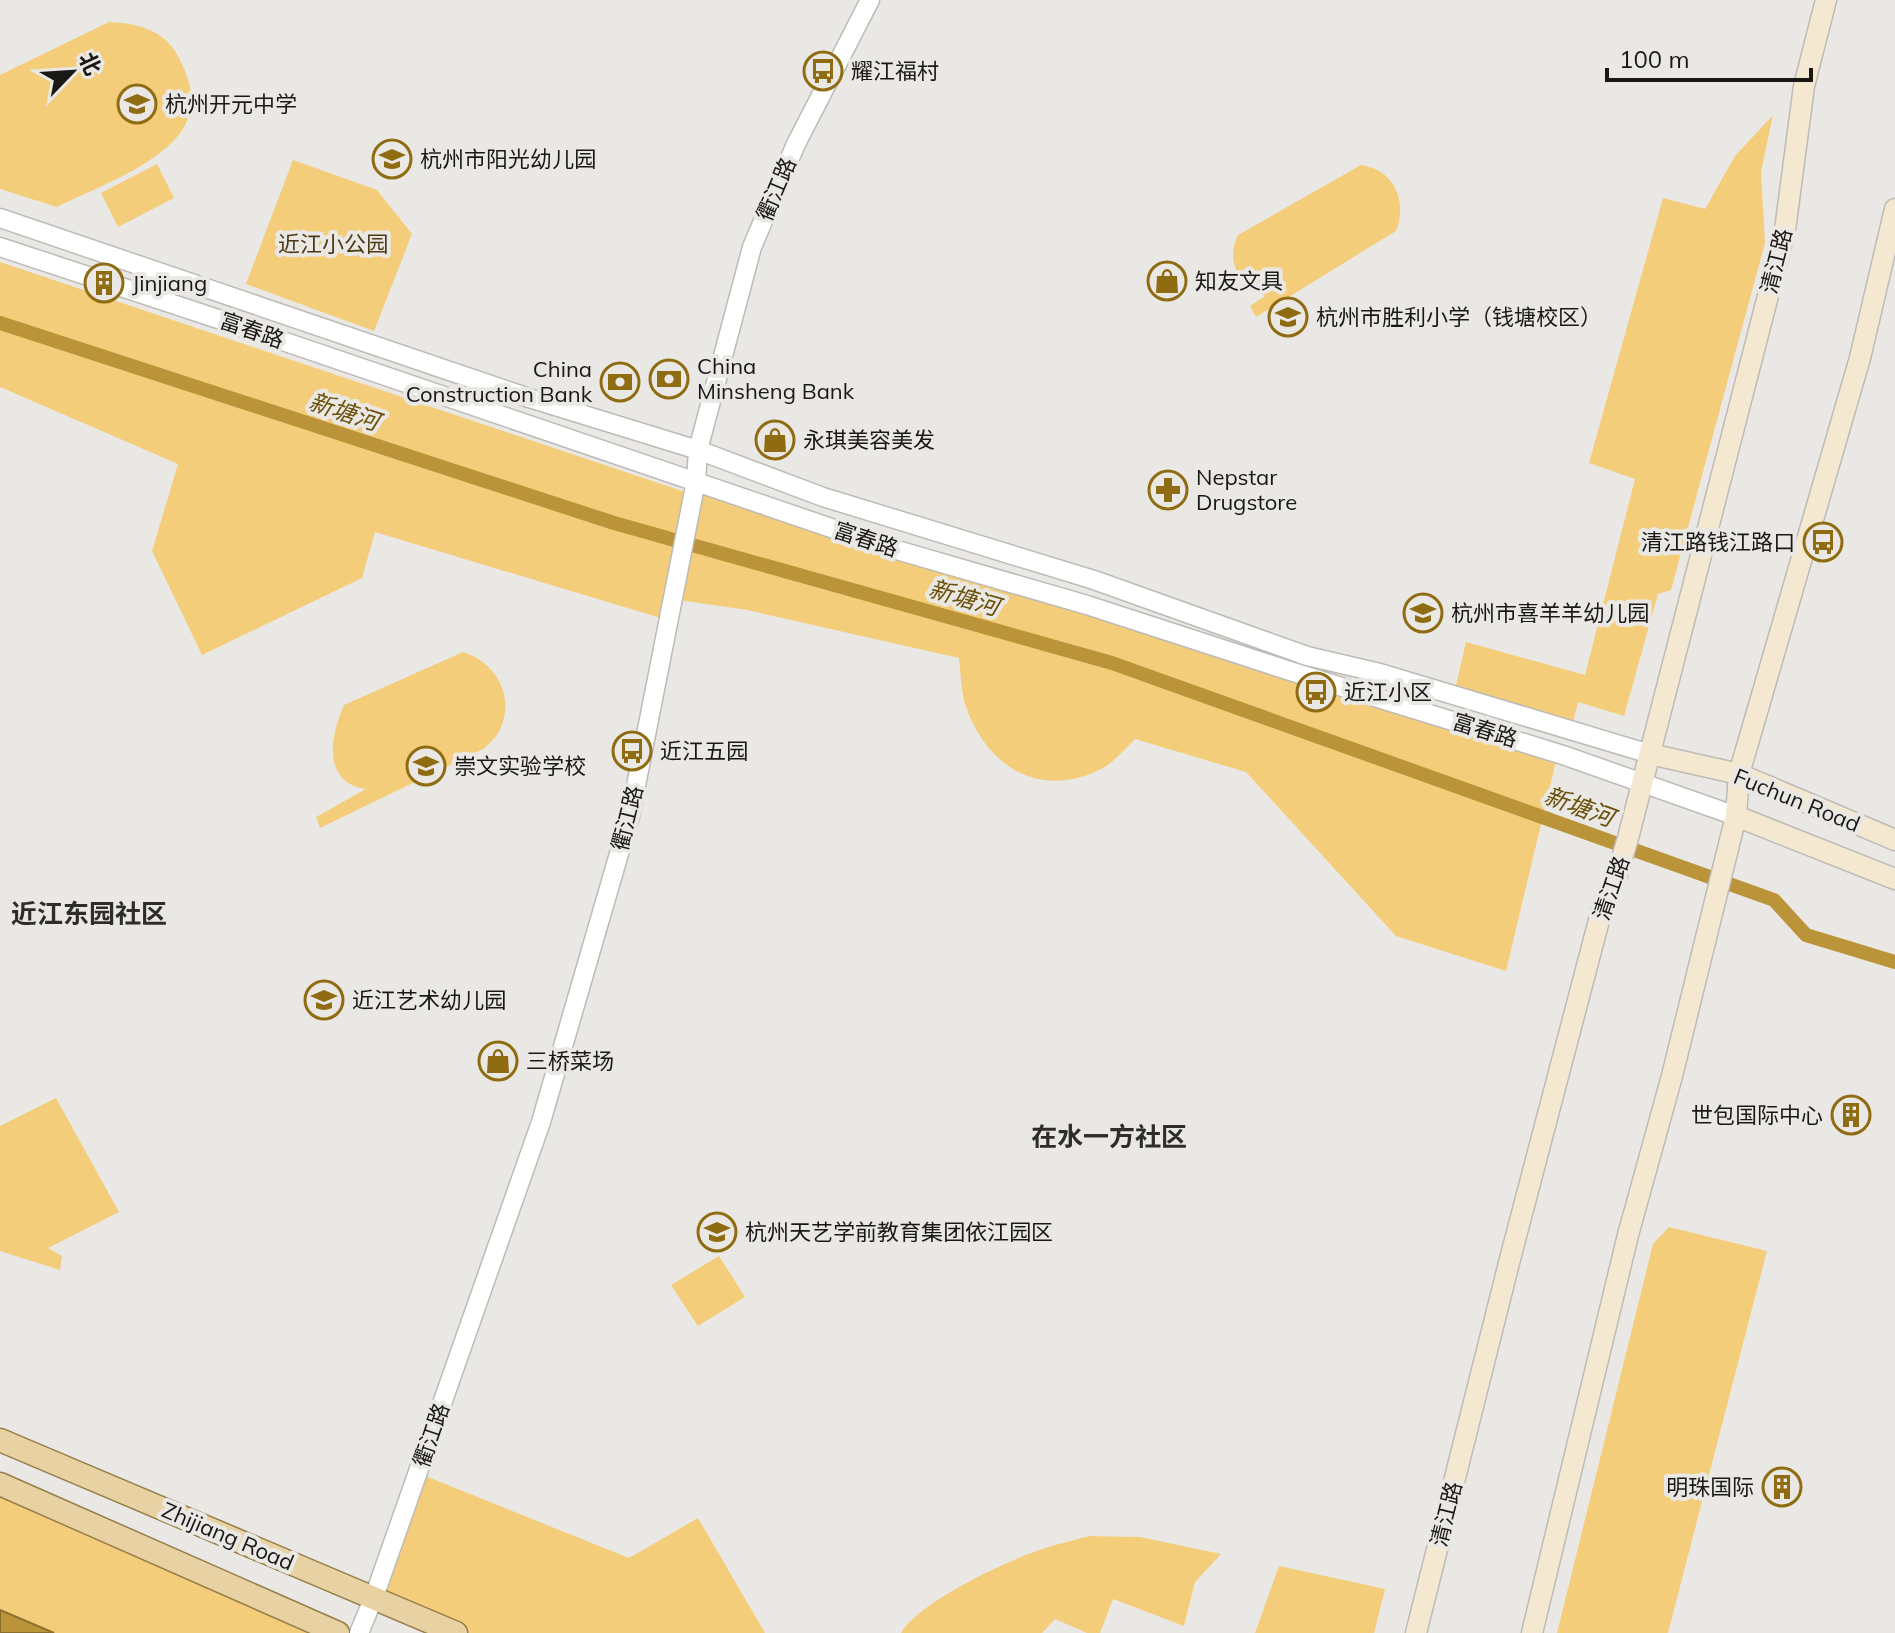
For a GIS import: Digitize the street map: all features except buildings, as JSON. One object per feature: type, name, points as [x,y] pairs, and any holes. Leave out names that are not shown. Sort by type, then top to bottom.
[{"type":"main road","name":"清江路","points":[[1416,1633],[1603,905],[1626,847],[1785,230],[1804,86],[1826,0]]},
{"type":"main road","points":[[1532,1633],[1628,1235],[1672,1076],[1736,816],[1739,774],[1860,358],[1895,209]]},
{"type":"main road","name":"Fuchun Road","points":[[1650,754],[1739,774],[1895,840]]},
{"type":"main road","name":"Fuchun Road","points":[[1736,816],[1895,879]]},
{"type":"main road","name":"Zhijiang Road","points":[[0,1440],[456,1633]]},
{"type":"main road","name":"Zhijiang Road","points":[[0,1484],[338,1633]]},
{"type":"street","name":"衢江路","points":[[359,1633],[549,1094],[630,816],[696,481],[698,450],[752,247],[796,144],[870,0]]},
{"type":"street","name":"富春路","points":[[0,218],[529,398],[698,450],[823,497],[1094,580],[1307,656],[1380,673],[1650,754]]},
{"type":"street","name":"富春路","points":[[0,247],[890,548],[1087,605],[1563,755],[1736,816]]},
{"type":"green space","points":[[109,22],[151,30],[174,50],[186,72],[191,93],[190,113],[182,130],[170,145],[134,170],[57,207],[0,189],[0,75]]},
{"type":"green space","points":[[1773,115],[1761,172],[1765,243],[1671,590],[1658,594],[1624,716],[1578,702],[1571,731],[1454,694],[1466,642],[1585,675],[1635,479],[1589,463],[1663,198],[1705,209],[1735,156]]},
{"type":"green space","name":"近江小公园","points":[[293,160],[377,190],[412,234],[374,331],[246,284]]},
{"type":"green space","points":[[157,164],[174,198],[118,227],[101,193]]},
{"type":"green space","points":[[1361,165],[1382,173],[1395,189],[1400,209],[1396,231],[1256,317],[1250,306],[1265,296],[1248,286],[1237,272],[1233,254],[1238,235]]},
{"type":"green space","points":[[0,262],[697,496],[698,492],[1556,761],[1506,971],[1396,936],[1246,772],[1135,739],[1103,768],[1081,777],[1059,781],[1020,773],[988,747],[976,729],[964,702],[959,658],[747,610],[679,600],[674,622],[375,532],[362,578],[202,655],[152,551],[178,464],[0,387]]},
{"type":"green space","points":[[463,652],[485,664],[500,684],[505,708],[495,737],[485,748],[320,828],[316,817],[366,789],[342,778],[336,768],[333,744],[344,705]]},
{"type":"green space","points":[[56,1098],[119,1212],[48,1248],[62,1256],[60,1270],[0,1251],[0,1126]]},
{"type":"green space","points":[[1669,1227],[1767,1251],[1668,1633],[1557,1633],[1653,1244]]},
{"type":"green space","points":[[719,1256],[745,1297],[698,1326],[671,1285]]},
{"type":"green space","points":[[418,1473],[629,1558],[698,1518],[765,1633],[456,1633],[374,1597]]},
{"type":"green space","points":[[0,1484],[338,1633],[54,1633],[0,1610]]},
{"type":"green space","points":[[1089,1536],[1140,1537],[1221,1554],[1195,1582],[1184,1626],[1113,1599],[1100,1633],[1087,1633],[1055,1619],[1042,1633],[901,1633],[924,1609],[981,1575],[1041,1550]]},
{"type":"green space","points":[[1279,1566],[1385,1589],[1374,1633],[1255,1633]]},
{"type":"shaded area","points":[[0,1610],[54,1633],[0,1633]]},
{"type":"waterway","name":"新塘河","points":[[0,323],[614,523],[1112,663],[1774,900],[1806,935],[1895,962]]},
{"type":"place","name":"耀江福村","points":[[823,71]]},
{"type":"place","name":"杭州开元中学","points":[[137,104]]},
{"type":"place","name":"杭州市阳光幼儿园","points":[[392,159]]},
{"type":"place","name":"知友文具","points":[[1167,281]]},
{"type":"place","name":"Jinjiang","points":[[104,283]]},
{"type":"place","name":"杭州市胜利小学（钱塘校区）","points":[[1288,317]]},
{"type":"place","name":"China Minsheng Bank","points":[[669,379]]},
{"type":"place","name":"China Construction Bank","points":[[620,382]]},
{"type":"place","name":"永琪美容美发","points":[[775,440]]},
{"type":"place","name":"Nepstar Drugstore","points":[[1168,490]]},
{"type":"place","name":"清江路钱江路口","points":[[1823,542]]},
{"type":"place","name":"杭州市喜羊羊幼儿园","points":[[1423,613]]},
{"type":"place","name":"近江小区","points":[[1316,692]]},
{"type":"place","name":"近江五园","points":[[632,751]]},
{"type":"place","name":"崇文实验学校","points":[[426,766]]},
{"type":"place","name":"近江艺术幼儿园","points":[[324,1000]]},
{"type":"place","name":"三桥菜场","points":[[498,1061]]},
{"type":"place","name":"世包国际中心","points":[[1851,1115]]},
{"type":"place","name":"杭州天艺学前教育集团依江园区","points":[[717,1232]]},
{"type":"place","name":"明珠国际","points":[[1782,1487]]},
{"type":"district","name":"近江东园社区","points":[[89,914]]},
{"type":"district","name":"在水一方社区","points":[[1109,1137]]}]
